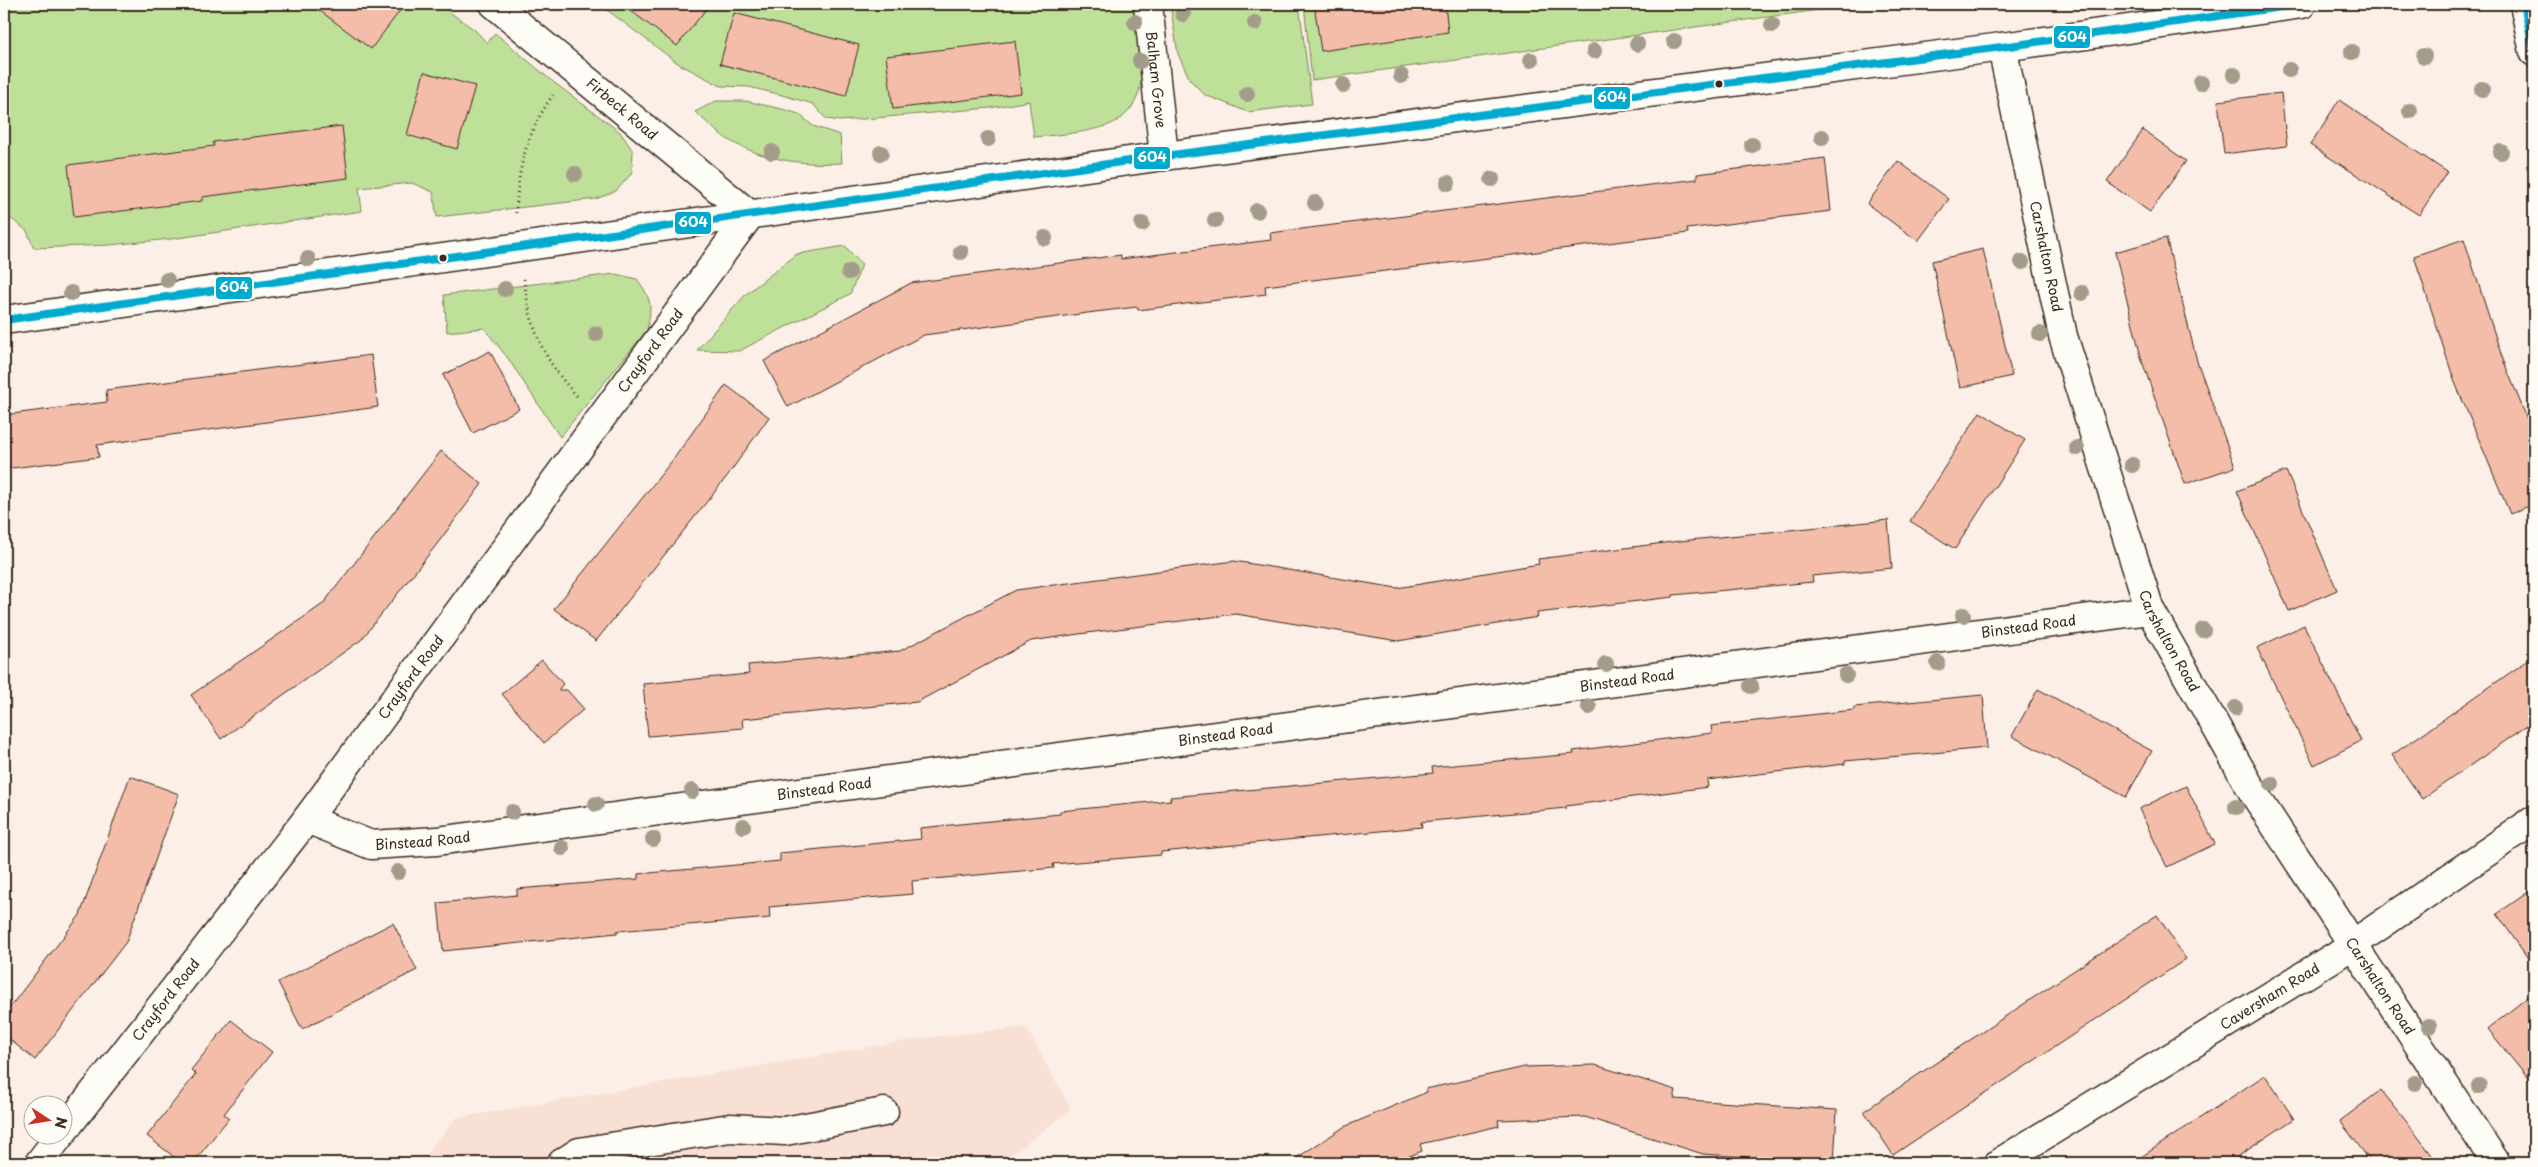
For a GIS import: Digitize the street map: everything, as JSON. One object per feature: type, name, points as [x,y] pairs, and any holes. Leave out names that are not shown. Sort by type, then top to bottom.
[{"type":"street","name":"Firbeck Road","points":[[494,4],[750,215]]},
{"type":"street","name":"Balham Grove","points":[[1148,4],[1164,156]]},
{"type":"street","points":[[4,320],[1164,156],[2002,48],[2302,4]]},
{"type":"street","points":[[2524,4],[2534,52]]},
{"type":"street","name":"Carshalton Road","points":[[2002,48],[2064,336],[2150,610],[2253,792],[2352,946],[2496,1163]]},
{"type":"street","name":"Crayford Road","points":[[72,1121],[306,818],[750,215]]},
{"type":"street","name":"Binstead Road","points":[[306,818],[371,844],[437,842],[2150,610]]},
{"type":"street","name":"Caversham Road","points":[[1999,1163],[2352,946],[2534,820]]},
{"type":"street","points":[[562,1163],[579,1152],[730,1128],[786,1132],[884,1112]]},
{"type":"street","name":"Crayford Road","points":[[39,1163],[54,1144]]},
{"type":"shaded area","points":[[1026,1027],[1071,1109],[1001,1163],[419,1163],[456,1118],[923,1038]]},
{"type":"green space","points":[[4,4],[438,4],[475,30],[487,43],[495,33],[552,81],[620,132],[633,151],[632,173],[616,191],[596,199],[437,217],[433,192],[412,183],[359,188],[362,211],[171,239],[109,245],[34,248],[27,231],[4,213]]},
{"type":"green space","points":[[599,4],[1135,4],[1141,41],[1142,79],[1138,96],[1129,110],[1115,122],[1095,129],[1072,133],[1034,137],[1029,101],[990,108],[840,121],[826,119],[813,104],[749,87],[721,86],[679,64]]},
{"type":"green space","points":[[1170,4],[1299,4],[1312,104],[1248,112],[1205,95],[1190,80],[1178,54]]},
{"type":"green space","points":[[1304,4],[1824,4],[1826,9],[1312,80]]},
{"type":"green space","points":[[716,101],[746,101],[799,114],[813,126],[840,135],[842,163],[814,163],[773,158],[734,143],[719,133],[695,112]]},
{"type":"green space","points":[[845,246],[862,265],[850,294],[739,351],[697,350],[746,294],[797,254]]},
{"type":"green space","points":[[615,274],[637,279],[646,292],[650,303],[647,330],[560,437],[507,357],[484,328],[447,332],[444,295]]},
{"type":"building","points":[[311,4],[405,4],[371,49]]},
{"type":"building","points":[[622,4],[710,4],[677,46]]},
{"type":"building","points":[[1314,4],[1445,4],[1448,32],[1321,51]]},
{"type":"building","points":[[734,13],[859,45],[846,96],[720,64]]},
{"type":"building","points":[[1015,41],[1021,93],[893,109],[886,56]]},
{"type":"building","points":[[424,72],[475,86],[457,149],[407,135]]},
{"type":"building","points":[[2281,93],[2287,146],[2224,154],[2218,101]]},
{"type":"building","points":[[2339,100],[2447,172],[2419,215],[2310,145]]},
{"type":"building","points":[[342,126],[348,178],[202,197],[202,201],[74,217],[68,165],[214,146],[213,142]]},
{"type":"building","points":[[2143,130],[2186,161],[2150,212],[2107,182]]},
{"type":"building","points":[[1825,158],[1831,211],[1687,229],[1688,233],[1265,286],[1266,294],[1138,310],[1137,307],[1095,312],[924,335],[788,407],[764,361],[911,283],[1121,255],[1121,259],[1271,240],[1270,233],[1697,179],[1697,174]]},
{"type":"building","points":[[1898,161],[1949,199],[1918,241],[1867,204]]},
{"type":"building","points":[[2166,238],[2197,361],[2235,467],[2185,484],[2142,361],[2115,252]]},
{"type":"building","points":[[2464,239],[2502,357],[2534,436],[2534,504],[2510,514],[2454,380],[2414,256]]},
{"type":"building","points":[[1983,249],[2012,376],[1960,388],[1932,261]]},
{"type":"building","points":[[490,351],[519,409],[473,433],[443,375]]},
{"type":"building","points":[[371,355],[378,407],[97,445],[99,457],[4,469],[4,415],[107,402],[106,390]]},
{"type":"building","points":[[726,385],[769,417],[728,475],[596,641],[554,609],[675,457]]},
{"type":"building","points":[[1980,412],[2025,440],[1955,549],[1910,521]]},
{"type":"building","points":[[441,451],[482,484],[437,544],[361,640],[221,739],[191,695],[323,604]]},
{"type":"building","points":[[2286,471],[2337,590],[2289,611],[2237,491]]},
{"type":"building","points":[[1888,520],[1892,568],[1812,576],[1813,582],[1673,595],[1673,597],[1537,613],[1538,617],[1398,641],[1236,614],[1079,634],[1031,641],[917,702],[742,719],[743,728],[648,736],[643,684],[749,674],[748,665],[900,651],[1016,590],[1234,561],[1397,588],[1539,564],[1538,559],[1680,541]]},
{"type":"building","points":[[2304,625],[2361,741],[2314,765],[2257,648]]},
{"type":"building","points":[[2534,656],[2534,721],[2422,799],[2392,755]]},
{"type":"building","points":[[542,660],[563,684],[558,690],[567,690],[584,709],[544,743],[502,694]]},
{"type":"building","points":[[2038,689],[2152,751],[2126,797],[2012,736]]},
{"type":"building","points":[[1983,695],[1987,748],[1845,761],[1845,764],[1707,780],[1708,787],[1566,806],[1566,808],[1421,822],[1422,827],[1161,852],[1161,855],[1053,864],[1054,868],[912,881],[913,894],[769,907],[770,918],[617,931],[617,933],[443,951],[438,903],[517,895],[517,889],[638,879],[638,874],[780,861],[780,853],[921,839],[920,828],[1060,814],[1060,811],[1171,800],[1170,797],[1433,773],[1432,767],[1574,754],[1573,751],[1712,733],[1711,726],[1854,710],[1854,707]]},
{"type":"building","points":[[130,776],[179,794],[126,942],[35,1060],[4,1035],[4,1015],[80,915]]},
{"type":"building","points":[[2186,786],[2215,844],[2167,867],[2139,809]]},
{"type":"building","points":[[2534,888],[2534,967],[2497,914]]},
{"type":"building","points":[[2157,915],[2186,959],[1893,1155],[1864,1111]]},
{"type":"building","points":[[393,923],[417,970],[302,1029],[278,982]]},
{"type":"building","points":[[2534,992],[2534,1086],[2488,1029]]},
{"type":"building","points":[[231,1020],[272,1052],[224,1114],[229,1118],[193,1163],[182,1163],[147,1136],[196,1074],[191,1070]]},
{"type":"building","points":[[1595,1065],[1676,1090],[1674,1099],[1837,1110],[1834,1163],[1703,1154],[1585,1117],[1498,1120],[1499,1126],[1420,1144],[1422,1151],[1392,1163],[1289,1163],[1344,1127],[1427,1092],[1426,1089],[1525,1067]]},
{"type":"building","points":[[2265,1075],[2294,1119],[2228,1163],[2132,1163]]},
{"type":"building","points":[[2381,1090],[2438,1163],[2372,1163],[2340,1121]]},
{"type":"transit line","name":"604","points":[[4,320],[1164,156],[2002,47],[2302,4]]},
{"type":"transit line","name":"604","points":[[2524,4],[2534,52]]}]
